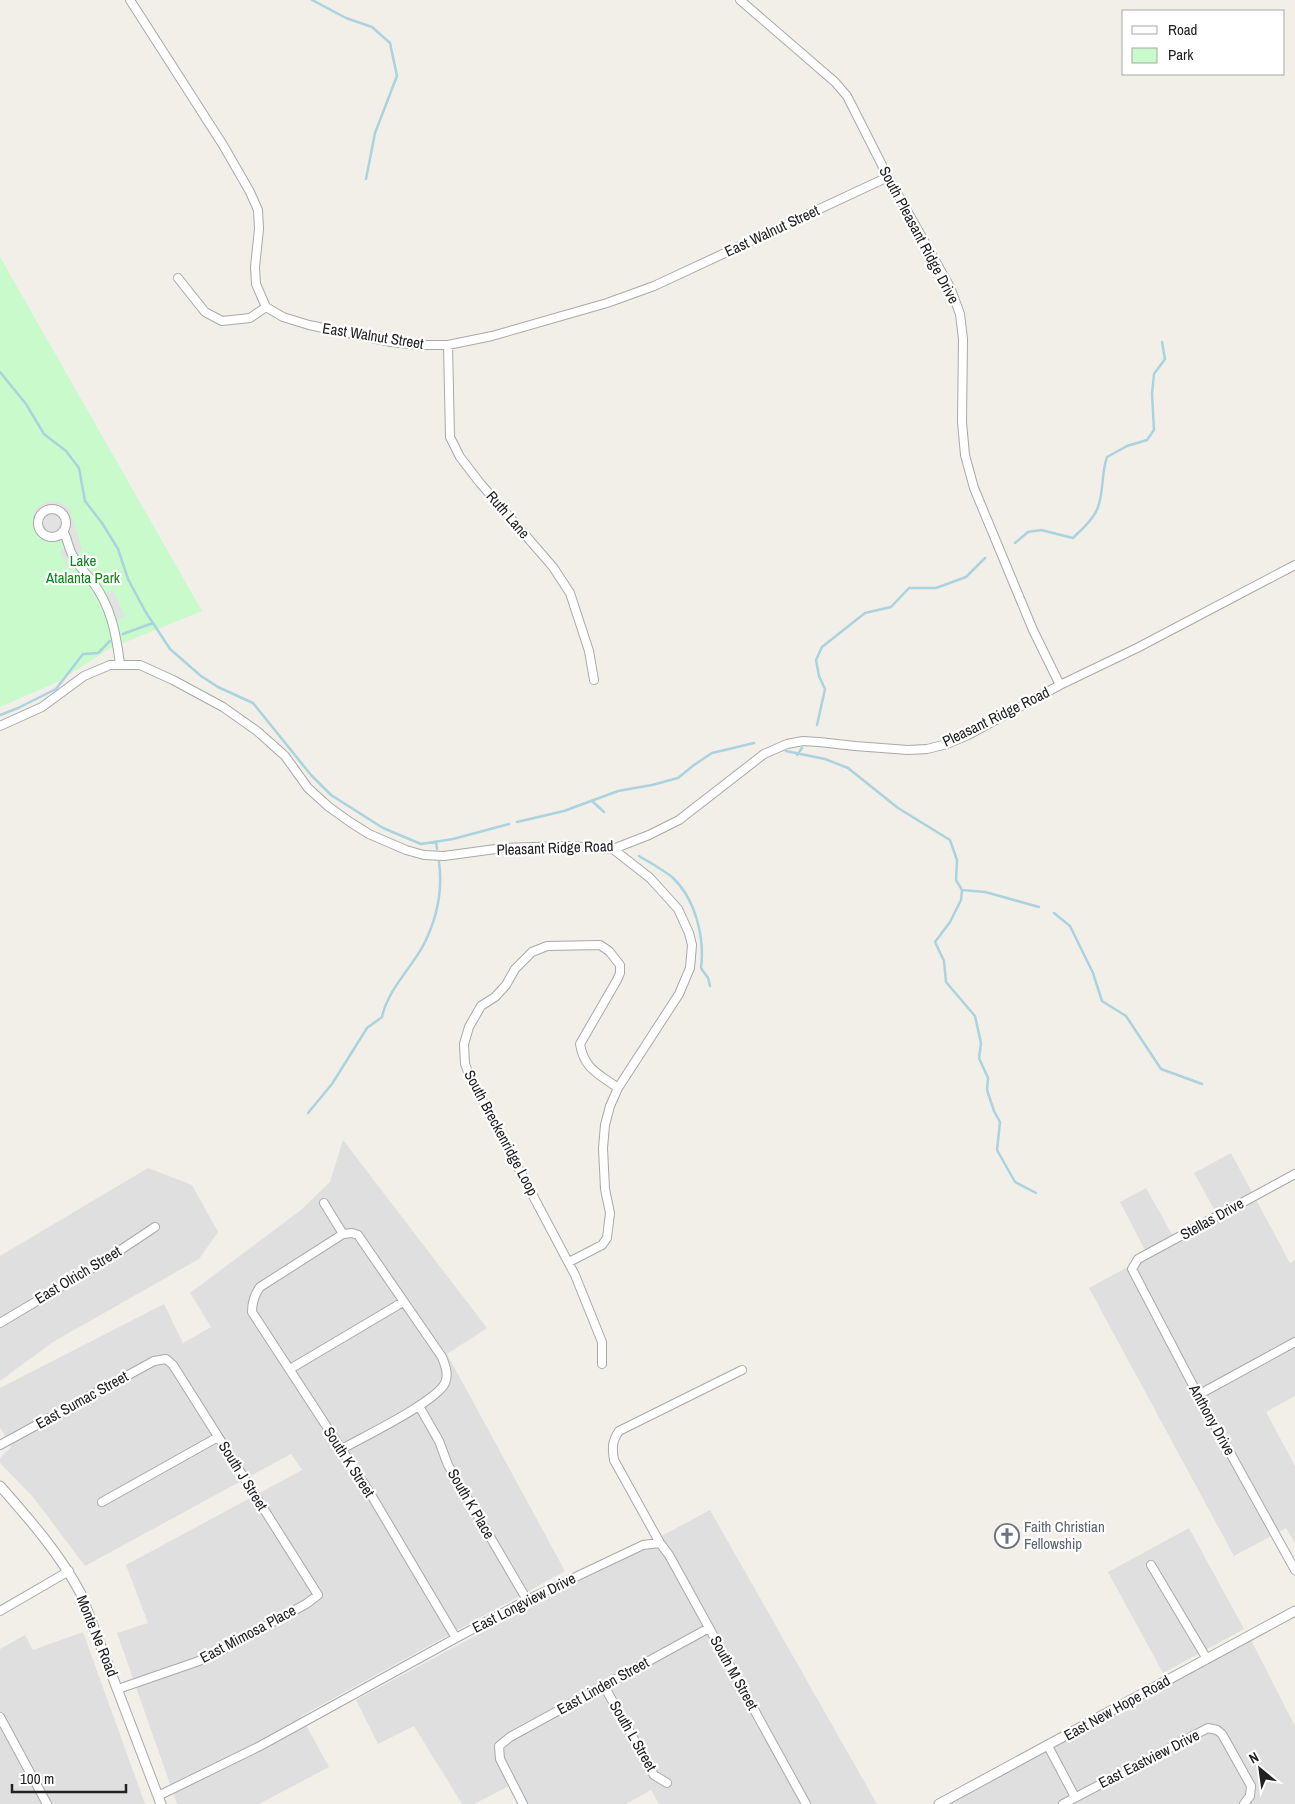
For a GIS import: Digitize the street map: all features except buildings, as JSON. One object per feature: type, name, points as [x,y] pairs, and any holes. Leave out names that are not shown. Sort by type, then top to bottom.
[{"type":"street","points":[[130,0],[223,146],[250,192],[258,210],[259,229],[255,267],[256,284],[266,307],[250,318],[222,321],[205,312],[178,278]]},
{"type":"street","name":"South Pleasant Ridge Drive","points":[[740,0],[835,82],[847,96],[888,177],[950,287],[960,314],[963,339],[962,422],[965,454],[974,488],[1033,630],[1060,686]]},
{"type":"street","name":"East Walnut Street","points":[[266,307],[283,317],[338,332],[391,342],[419,345],[448,345],[492,336],[606,303],[654,286],[888,177]]},
{"type":"street","name":"Ruth Lane","points":[[448,345],[450,437],[460,457],[480,483],[553,567],[570,593],[588,651],[594,680]]},
{"type":"street","points":[[63,531],[71,554],[92,581],[107,606],[115,627],[120,664]]},
{"type":"street","name":"Pleasant Ridge Road","points":[[0,726],[42,707],[84,676],[110,665],[140,665],[173,680],[223,707],[257,731],[285,756],[308,788],[329,806],[369,834],[406,850],[424,855],[444,856],[504,848],[566,846],[613,849],[649,835],[679,820],[764,754],[787,744],[803,741],[890,749],[927,749],[946,744],[1137,648],[1295,565]]},
{"type":"street","points":[[569,1262],[602,1245],[608,1238],[610,1213],[603,1169],[605,1125],[610,1106],[618,1088],[678,994],[690,968],[692,945],[678,908],[650,878],[613,849]]},
{"type":"street","name":"South Breckenridge Loop","points":[[602,1364],[602,1342],[569,1262],[470,1078],[465,1064],[464,1044],[469,1027],[481,1006],[495,997],[506,986],[515,969],[532,952],[546,946],[600,944],[609,951],[620,965],[620,972],[618,980],[580,1044],[582,1057],[589,1066],[618,1088]]},
{"type":"street","name":"Stellas Drive","points":[[1132,1269],[1138,1259],[1295,1174]]},
{"type":"street","points":[[324,1203],[343,1234],[352,1233],[358,1235],[442,1357],[447,1372],[446,1381],[439,1392],[419,1406],[342,1449]]},
{"type":"street","name":"East Olrich Street","points":[[0,1323],[104,1261],[155,1227]]},
{"type":"street","name":"South K Street","points":[[343,1234],[260,1286],[252,1303],[252,1312],[370,1493],[456,1638]]},
{"type":"street","name":"Anthony Drive","points":[[1132,1269],[1198,1395],[1295,1570]]},
{"type":"street","points":[[290,1370],[403,1302]]},
{"type":"street","points":[[1198,1395],[1295,1342]]},
{"type":"street","name":"South J Street","points":[[166,1359],[173,1365],[318,1595]]},
{"type":"street","name":"East Sumac Street","points":[[0,1445],[154,1361],[166,1359]]},
{"type":"street","points":[[660,1543],[614,1460],[612,1447],[614,1438],[623,1428],[742,1370]]},
{"type":"street","name":"South K Place","points":[[419,1406],[439,1441],[448,1465],[527,1600]]},
{"type":"street","points":[[102,1502],[218,1437]]},
{"type":"street","name":"Monte Ne Road","points":[[0,1486],[29,1518],[68,1571],[81,1594],[159,1800]]},
{"type":"street","name":"East Longview Drive","points":[[159,1800],[527,1600],[643,1545],[660,1543]]},
{"type":"street","name":"South M Street","points":[[660,1543],[669,1555],[806,1804]]},
{"type":"street","points":[[1151,1565],[1207,1659]]},
{"type":"street","points":[[0,1611],[68,1571]]},
{"type":"street","name":"East Mimosa Place","points":[[118,1689],[218,1652],[306,1604],[318,1595]]},
{"type":"street","name":"East New Hope Road","points":[[939,1804],[1295,1611]]},
{"type":"street","name":"East Linden Street","points":[[523,1804],[500,1759],[499,1746],[510,1737],[709,1628]]},
{"type":"street","name":"South L Street","points":[[604,1686],[654,1775],[667,1783]]},
{"type":"street","points":[[0,1717],[47,1804]]},
{"type":"street","name":"East Eastview Drive","points":[[1063,1804],[1208,1728],[1217,1730],[1222,1734],[1251,1786],[1250,1796],[1244,1804]]},
{"type":"street","points":[[1048,1746],[1075,1797]]},
{"type":"shaded area","points":[[50,501],[65,505],[70,510],[82,550],[77,552],[82,562],[70,570],[60,551],[66,548],[62,540],[56,542],[47,541],[41,538],[33,528],[34,511]]},
{"type":"shaded area","points":[[113,590],[125,617],[118,620],[107,594]]},
{"type":"shaded area","points":[[343,1140],[487,1328],[447,1354],[565,1571],[301,1716],[329,1767],[259,1804],[177,1804],[117,1633],[148,1623],[126,1565],[302,1470],[291,1454],[85,1566],[33,1497],[0,1463],[0,1458],[11,1447],[0,1427],[0,1388],[164,1304],[183,1343],[211,1327],[190,1293],[301,1210],[330,1182]]},
{"type":"shaded area","points":[[1231,1153],[1290,1263],[1295,1260],[1295,1396],[1266,1412],[1295,1466],[1295,1543],[1286,1528],[1234,1556],[1089,1288],[1148,1256],[1120,1202],[1146,1188],[1177,1243],[1220,1220],[1194,1173]]},
{"type":"shaded area","points":[[148,1168],[192,1185],[218,1232],[199,1259],[53,1342],[0,1381],[0,1256]]},
{"type":"shaded area","points":[[710,1510],[877,1804],[659,1804],[651,1790],[626,1804],[527,1804],[515,1783],[474,1804],[462,1804],[414,1726],[378,1744],[356,1700]]},
{"type":"shaded area","points":[[1189,1528],[1244,1629],[1163,1673],[1108,1572]]},
{"type":"shaded area","points":[[83,1632],[145,1804],[0,1804],[0,1649],[25,1635],[33,1650]]},
{"type":"shaded area","points":[[1251,1640],[1295,1726],[1295,1804],[949,1804]]},
{"type":"green space","name":"Lake Atalanta Park","points":[[0,257],[202,611],[111,648],[57,682],[0,707]]},
{"type":"waterway","points":[[312,0],[346,18],[372,27],[390,43],[397,76],[375,133],[366,179]]},
{"type":"waterway","points":[[1015,543],[1028,532],[1041,530],[1073,538],[1091,520],[1100,501],[1107,457],[1127,446],[1147,440],[1154,430],[1152,394],[1154,374],[1165,359],[1162,342]]},
{"type":"waterway","points":[[0,372],[26,404],[44,434],[66,451],[79,468],[85,501],[102,523],[118,549],[128,579],[145,611],[170,649],[201,676],[218,687],[253,703],[311,775],[331,795],[383,828],[421,844],[453,839],[509,824]]},
{"type":"waterway","points":[[817,725],[825,689],[819,676],[816,660],[822,647],[865,613],[891,607],[909,588],[936,588],[966,577],[985,558]]},
{"type":"waterway","points":[[123,634],[153,623]]},
{"type":"waterway","points":[[0,715],[56,689],[83,654],[98,653],[110,641]]},
{"type":"waterway","points":[[517,822],[564,811],[618,791],[678,778],[712,753],[754,743]]},
{"type":"waterway","points":[[797,755],[802,748]]},
{"type":"waterway","points":[[786,751],[825,759],[848,768],[898,808],[950,840],[957,860],[956,880],[962,890],[961,900],[950,922],[935,942],[944,961],[946,982],[975,1016],[981,1043],[979,1058],[988,1078],[987,1090],[1000,1122],[997,1150],[1015,1182],[1036,1193]]},
{"type":"waterway","points":[[592,801],[604,812]]},
{"type":"waterway","points":[[436,842],[437,849]]},
{"type":"waterway","points":[[639,856],[672,877],[687,896],[700,931],[701,968],[708,978],[710,986]]},
{"type":"waterway","points":[[308,1113],[332,1084],[367,1028],[382,1017],[394,988],[424,944],[438,904],[439,862]]},
{"type":"waterway","points":[[962,890],[985,892],[1039,907]]},
{"type":"waterway","points":[[1054,913],[1070,926],[1093,973],[1102,1001],[1126,1016],[1161,1069],[1202,1084]]},
{"type":"place","name":"Faith Christian Fellowship","points":[[1007,1536]]}]
